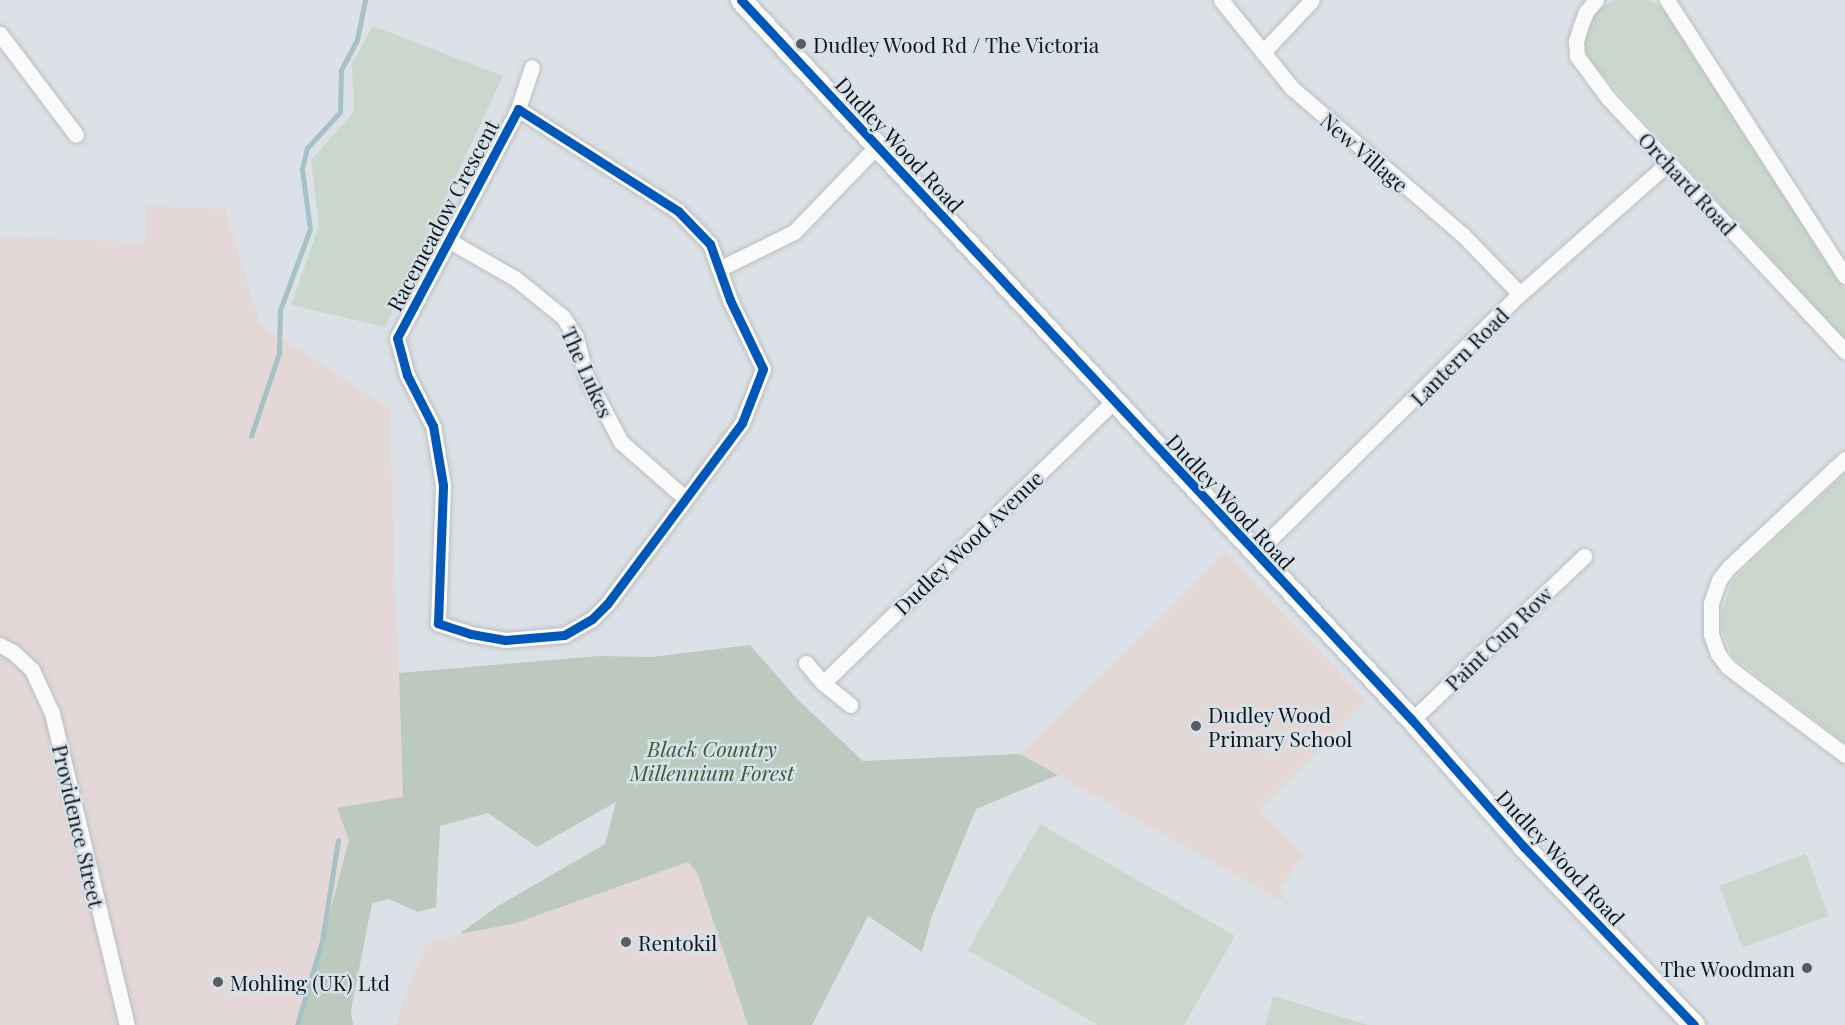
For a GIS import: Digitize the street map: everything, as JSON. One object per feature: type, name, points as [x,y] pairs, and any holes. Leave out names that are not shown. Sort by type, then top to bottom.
[{"type":"street","name":"Dudley Wood Road","points":[[741,0],[1412,720],[1524,847],[1695,1025]]},
{"type":"street","name":"New Village","points":[[1221,0],[1292,88],[1463,235],[1520,294]]},
{"type":"street","points":[[1263,52],[1312,0]]},
{"type":"street","name":"Orchard Road","points":[[1596,0],[1586,12],[1580,28],[1576,41],[1577,56],[1608,98],[1845,351]]},
{"type":"street","points":[[1667,0],[1845,276]]},
{"type":"street","points":[[0,35],[76,135]]},
{"type":"street","name":"Racemeadow Crescent","points":[[518,109],[678,211],[710,244],[730,300],[763,369],[742,423],[607,604],[592,619],[564,634],[506,640],[471,634],[438,623],[443,485],[433,426],[407,375],[397,338],[518,109],[532,67]]},
{"type":"street","points":[[719,269],[794,232],[877,146]]},
{"type":"street","name":"Lantern Road","points":[[1255,554],[1520,294],[1668,163]]},
{"type":"street","name":"The Lukes","points":[[448,240],[516,279],[563,317],[576,337],[586,375],[621,442],[686,499]]},
{"type":"street","name":"Dudley Wood Avenue","points":[[823,683],[1114,401]]},
{"type":"street","points":[[1845,459],[1729,567],[1719,580],[1711,603],[1711,634],[1718,654],[1728,667],[1845,755]]},
{"type":"street","name":"Paint Cup Row","points":[[1412,720],[1584,556]]},
{"type":"street","name":"Providence Street","points":[[0,645],[13,652],[32,670],[52,713],[127,1025]]},
{"type":"street","points":[[806,663],[823,683],[850,705]]},
{"type":"shaded area","points":[[1614,0],[1650,0],[1667,12],[1845,289],[1845,338],[1837,332],[1586,57],[1584,41],[1594,13]]},
{"type":"shaded area","points":[[373,26],[503,76],[385,327],[291,305],[319,226],[311,160],[354,112],[352,63]]},
{"type":"shaded area","points":[[146,206],[225,209],[260,325],[389,408],[403,797],[337,808],[349,839],[314,973],[297,1025],[0,1025],[0,237],[145,242]]},
{"type":"shaded area","points":[[1845,473],[1845,743],[1733,657],[1721,628],[1722,613],[1732,581]]},
{"type":"shaded area","name":"Dudley Wood Primary School","points":[[1225,552],[1367,701],[1260,810],[1305,855],[1279,889],[1291,906],[1020,754],[1178,601]]},
{"type":"shaded area","points":[[1040,824],[1235,936],[1184,1025],[1098,1025],[968,950]]},
{"type":"shaded area","points":[[1806,854],[1829,916],[1742,947],[1720,885]]},
{"type":"shaded area","points":[[688,862],[697,872],[748,1025],[396,1025],[407,988],[426,945],[435,940],[513,924]]},
{"type":"shaded area","points":[[1273,996],[1368,1025],[1266,1025]]},
{"type":"green space","name":"Black Country Millennium Forest","points":[[750,645],[798,700],[863,761],[1020,754],[1058,775],[976,809],[932,916],[922,952],[868,916],[812,1025],[748,1025],[697,872],[688,862],[513,924],[459,934],[498,906],[605,844],[616,802],[537,847],[488,813],[440,826],[436,907],[418,912],[389,899],[372,903],[351,1010],[353,1025],[296,1025],[314,973],[349,840],[337,808],[403,797],[399,673],[599,656],[652,657]]},
{"type":"waterway","points":[[251,436],[279,353],[280,310],[310,229],[302,169],[307,148],[340,112],[341,70],[357,40],[365,0]]},
{"type":"waterway","points":[[297,1025],[322,941],[338,840]]},
{"type":"cycle path","points":[[741,0],[1412,720],[1524,847],[1694,1025]]},
{"type":"cycle path","points":[[518,109],[678,211],[710,244],[730,300],[763,369],[742,423],[607,604],[592,619],[564,635],[505,640],[471,634],[438,623],[443,485],[433,426],[407,375],[397,338],[518,109]]},
{"type":"place","name":"Dudley Wood Rd / The Victoria","points":[[801,44]]},
{"type":"place","name":"Dudley Wood Primary School","points":[[1196,726]]},
{"type":"place","name":"Rentokil","points":[[626,942]]},
{"type":"place","name":"The Woodman","points":[[1807,968]]},
{"type":"place","name":"Mohling (UK) Ltd","points":[[218,982]]}]
